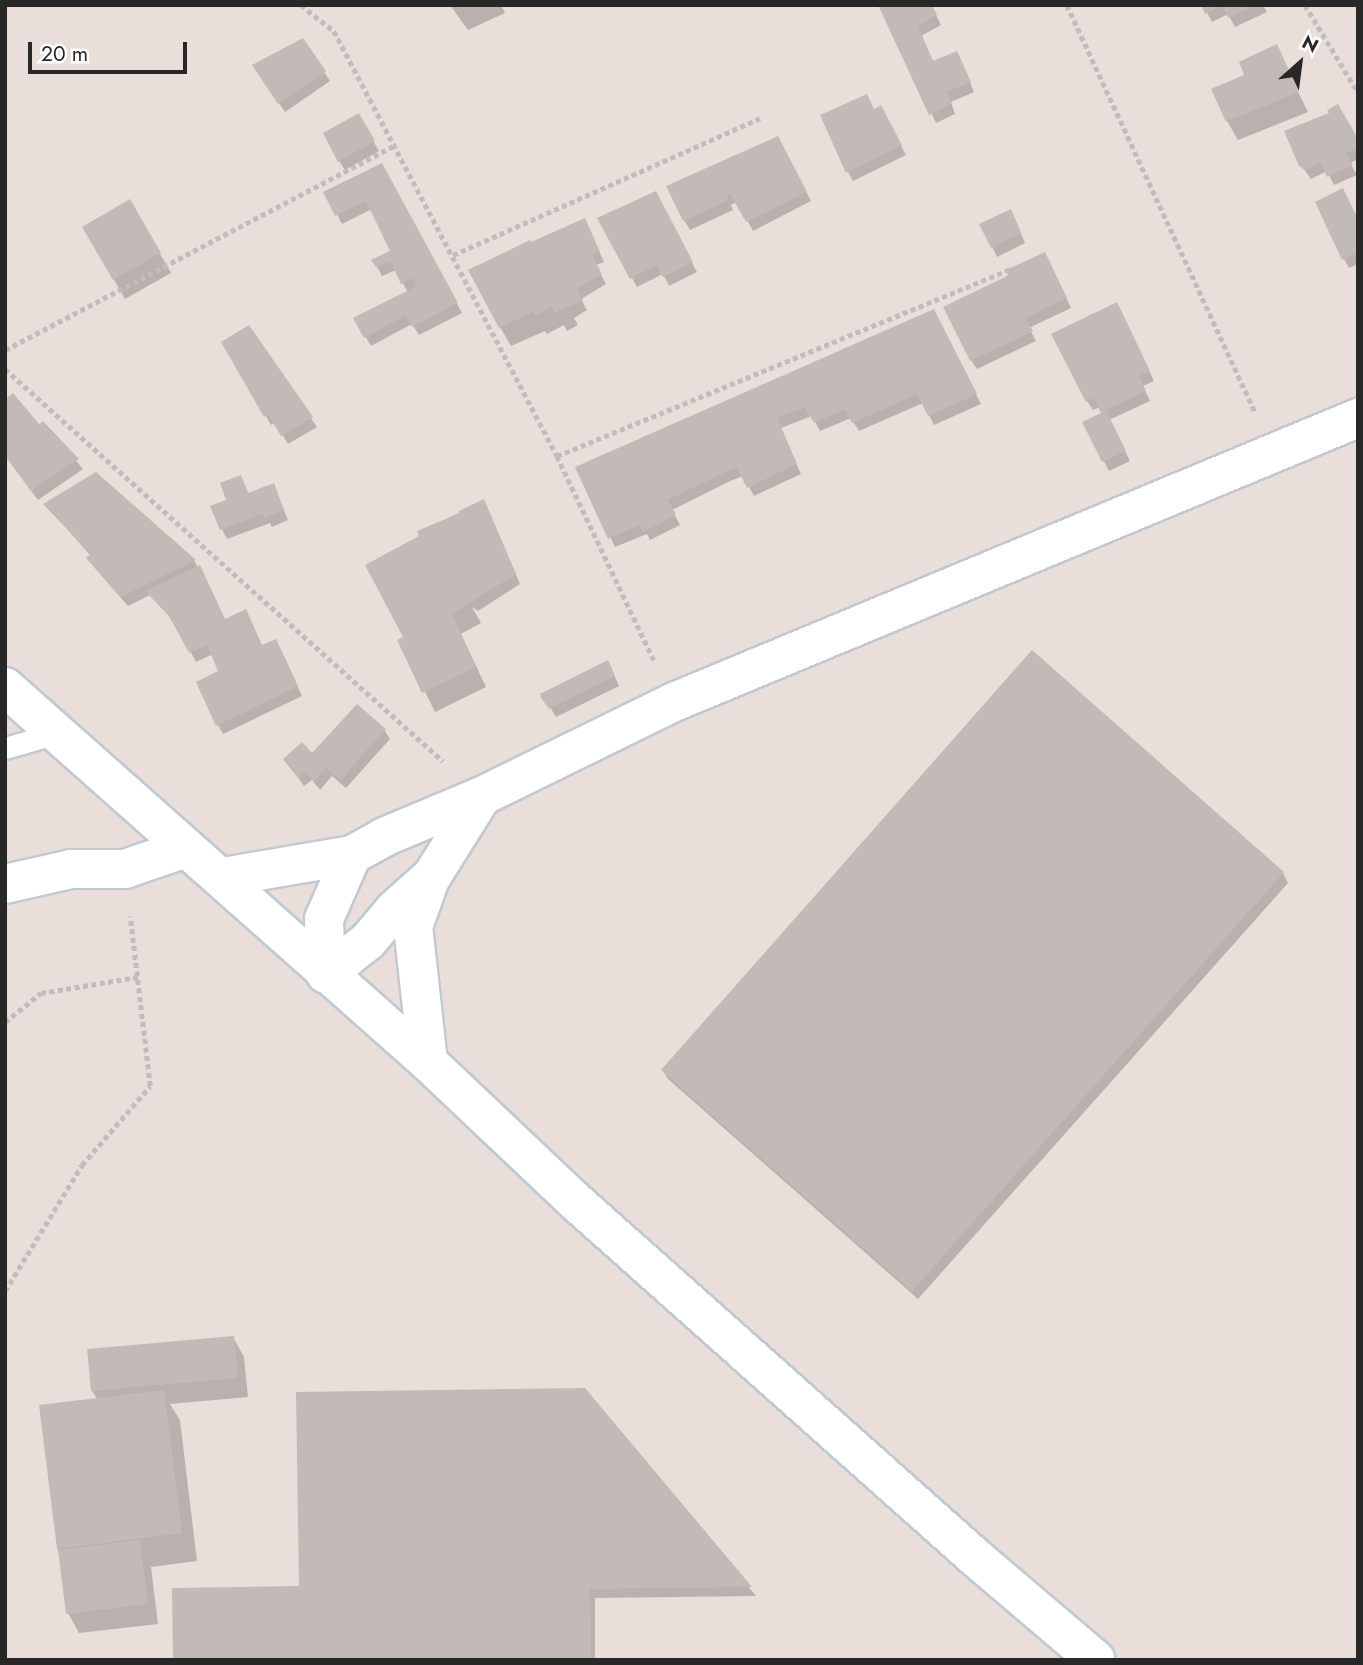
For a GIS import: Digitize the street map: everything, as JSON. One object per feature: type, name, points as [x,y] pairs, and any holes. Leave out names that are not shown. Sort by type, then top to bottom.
[{"type":"street","points":[[223,877],[282,864],[352,855],[384,837],[482,796],[674,702],[1358,418]]},
{"type":"street","points":[[5,687],[186,848],[223,877],[326,974],[428,1062],[576,1202],[976,1558],[1096,1660]]},
{"type":"street","points":[[428,1062],[413,927],[432,876],[482,796]]},
{"type":"street","points":[[5,884],[72,869],[125,869],[186,848]]},
{"type":"street","points":[[326,974],[324,919],[352,855]]},
{"type":"street","points":[[326,974],[368,941],[394,910],[432,876]]},
{"type":"lane","points":[[5,748],[57,733]]},
{"type":"path","points":[[302,5],[334,31],[395,145],[557,456],[674,702]]},
{"type":"path","points":[[1068,5],[1274,454]]},
{"type":"path","points":[[1305,5],[1358,92]]},
{"type":"path","points":[[453,255],[760,118]]},
{"type":"path","points":[[5,350],[395,145]]},
{"type":"path","points":[[557,456],[1010,269]]},
{"type":"path","points":[[5,369],[482,796]]},
{"type":"path","points":[[5,1291],[82,1165],[150,1086],[125,869]]},
{"type":"path","points":[[5,1022],[41,993],[138,977]]},
{"type":"building","points":[[878,5],[932,5],[937,15],[918,26],[933,61],[957,51],[971,82],[947,92],[951,104],[929,115]]},
{"type":"building","points":[[1201,5],[1222,5],[1205,14]]},
{"type":"building","points":[[1222,5],[1256,5],[1228,18]]},
{"type":"building","points":[[303,38],[326,71],[278,104],[252,65]]},
{"type":"building","points":[[1277,44],[1299,92],[1226,122],[1211,89],[1244,75],[1239,62]]},
{"type":"building","points":[[867,94],[874,109],[881,105],[902,145],[846,173],[820,115]]},
{"type":"building","points":[[1338,104],[1358,139],[1358,148],[1346,153],[1353,165],[1327,177],[1321,162],[1305,170],[1299,166],[1284,131],[1329,113],[1327,110]]},
{"type":"building","points":[[359,113],[375,141],[338,162],[323,133]]},
{"type":"building","points":[[778,136],[807,192],[746,222],[730,194],[727,195],[729,200],[683,221],[666,186]]},
{"type":"building","points":[[382,163],[458,303],[412,327],[406,315],[364,338],[353,318],[417,286],[413,278],[401,284],[390,261],[376,267],[371,260],[390,251],[366,201],[335,216],[323,192]]},
{"type":"building","points":[[1343,188],[1358,219],[1358,252],[1342,260],[1315,202]]},
{"type":"building","points":[[656,191],[693,262],[663,277],[656,265],[630,279],[597,218]]},
{"type":"building","points":[[130,199],[161,253],[113,280],[82,227]]},
{"type":"building","points":[[1011,209],[1021,233],[991,248],[979,224]]},
{"type":"building","points":[[585,218],[600,252],[592,255],[602,274],[577,289],[583,300],[555,313],[551,307],[534,316],[533,312],[499,328],[468,270],[530,240],[531,242]]},
{"type":"building","points":[[1045,252],[1067,298],[1025,318],[1033,331],[970,361],[943,307],[1003,278],[1008,275],[1006,270]]},
{"type":"building","points":[[1117,302],[1150,371],[1139,376],[1146,391],[1106,410],[1126,451],[1102,462],[1082,422],[1101,413],[1094,398],[1086,402],[1051,334]]},
{"type":"building","points":[[934,309],[977,394],[928,416],[917,394],[852,423],[845,409],[814,423],[805,407],[797,410],[777,418],[797,464],[747,488],[737,468],[725,472],[668,500],[676,515],[643,532],[640,525],[608,539],[575,467]]},
{"type":"building","points":[[249,325],[313,417],[281,436],[268,414],[264,417],[221,342]]},
{"type":"building","points":[[13,393],[39,424],[43,421],[79,459],[31,491],[5,456],[5,399]]},
{"type":"building","points":[[96,472],[196,560],[121,597],[86,558],[91,554],[43,504]]},
{"type":"building","points":[[241,475],[248,493],[274,483],[284,510],[265,518],[263,514],[220,530],[210,506],[226,500],[220,483]]},
{"type":"building","points":[[484,499],[516,574],[452,614],[476,667],[422,693],[397,640],[403,637],[365,565],[419,536],[417,531],[460,513],[459,511]]},
{"type":"building","points":[[200,565],[225,619],[246,609],[262,645],[276,639],[298,686],[216,726],[196,682],[218,671],[207,645],[189,653],[169,616],[145,591]]},
{"type":"building","points":[[1032,650],[1284,872],[912,1291],[661,1070]]},
{"type":"building","points":[[608,660],[615,676],[549,709],[541,698],[540,694]]},
{"type":"building","points":[[357,704],[386,729],[340,780],[326,768],[314,781],[305,772],[298,778],[283,759],[302,742],[312,753]]},
{"type":"building","points":[[234,1336],[238,1378],[91,1391],[87,1349]]},
{"type":"building","points":[[585,1388],[752,1587],[590,1589],[591,1660],[173,1660],[172,1588],[299,1586],[296,1392]]},
{"type":"building","points":[[164,1390],[182,1533],[57,1549],[39,1405]]},
{"type":"building","points":[[140,1540],[148,1604],[66,1614],[58,1550]]}]
